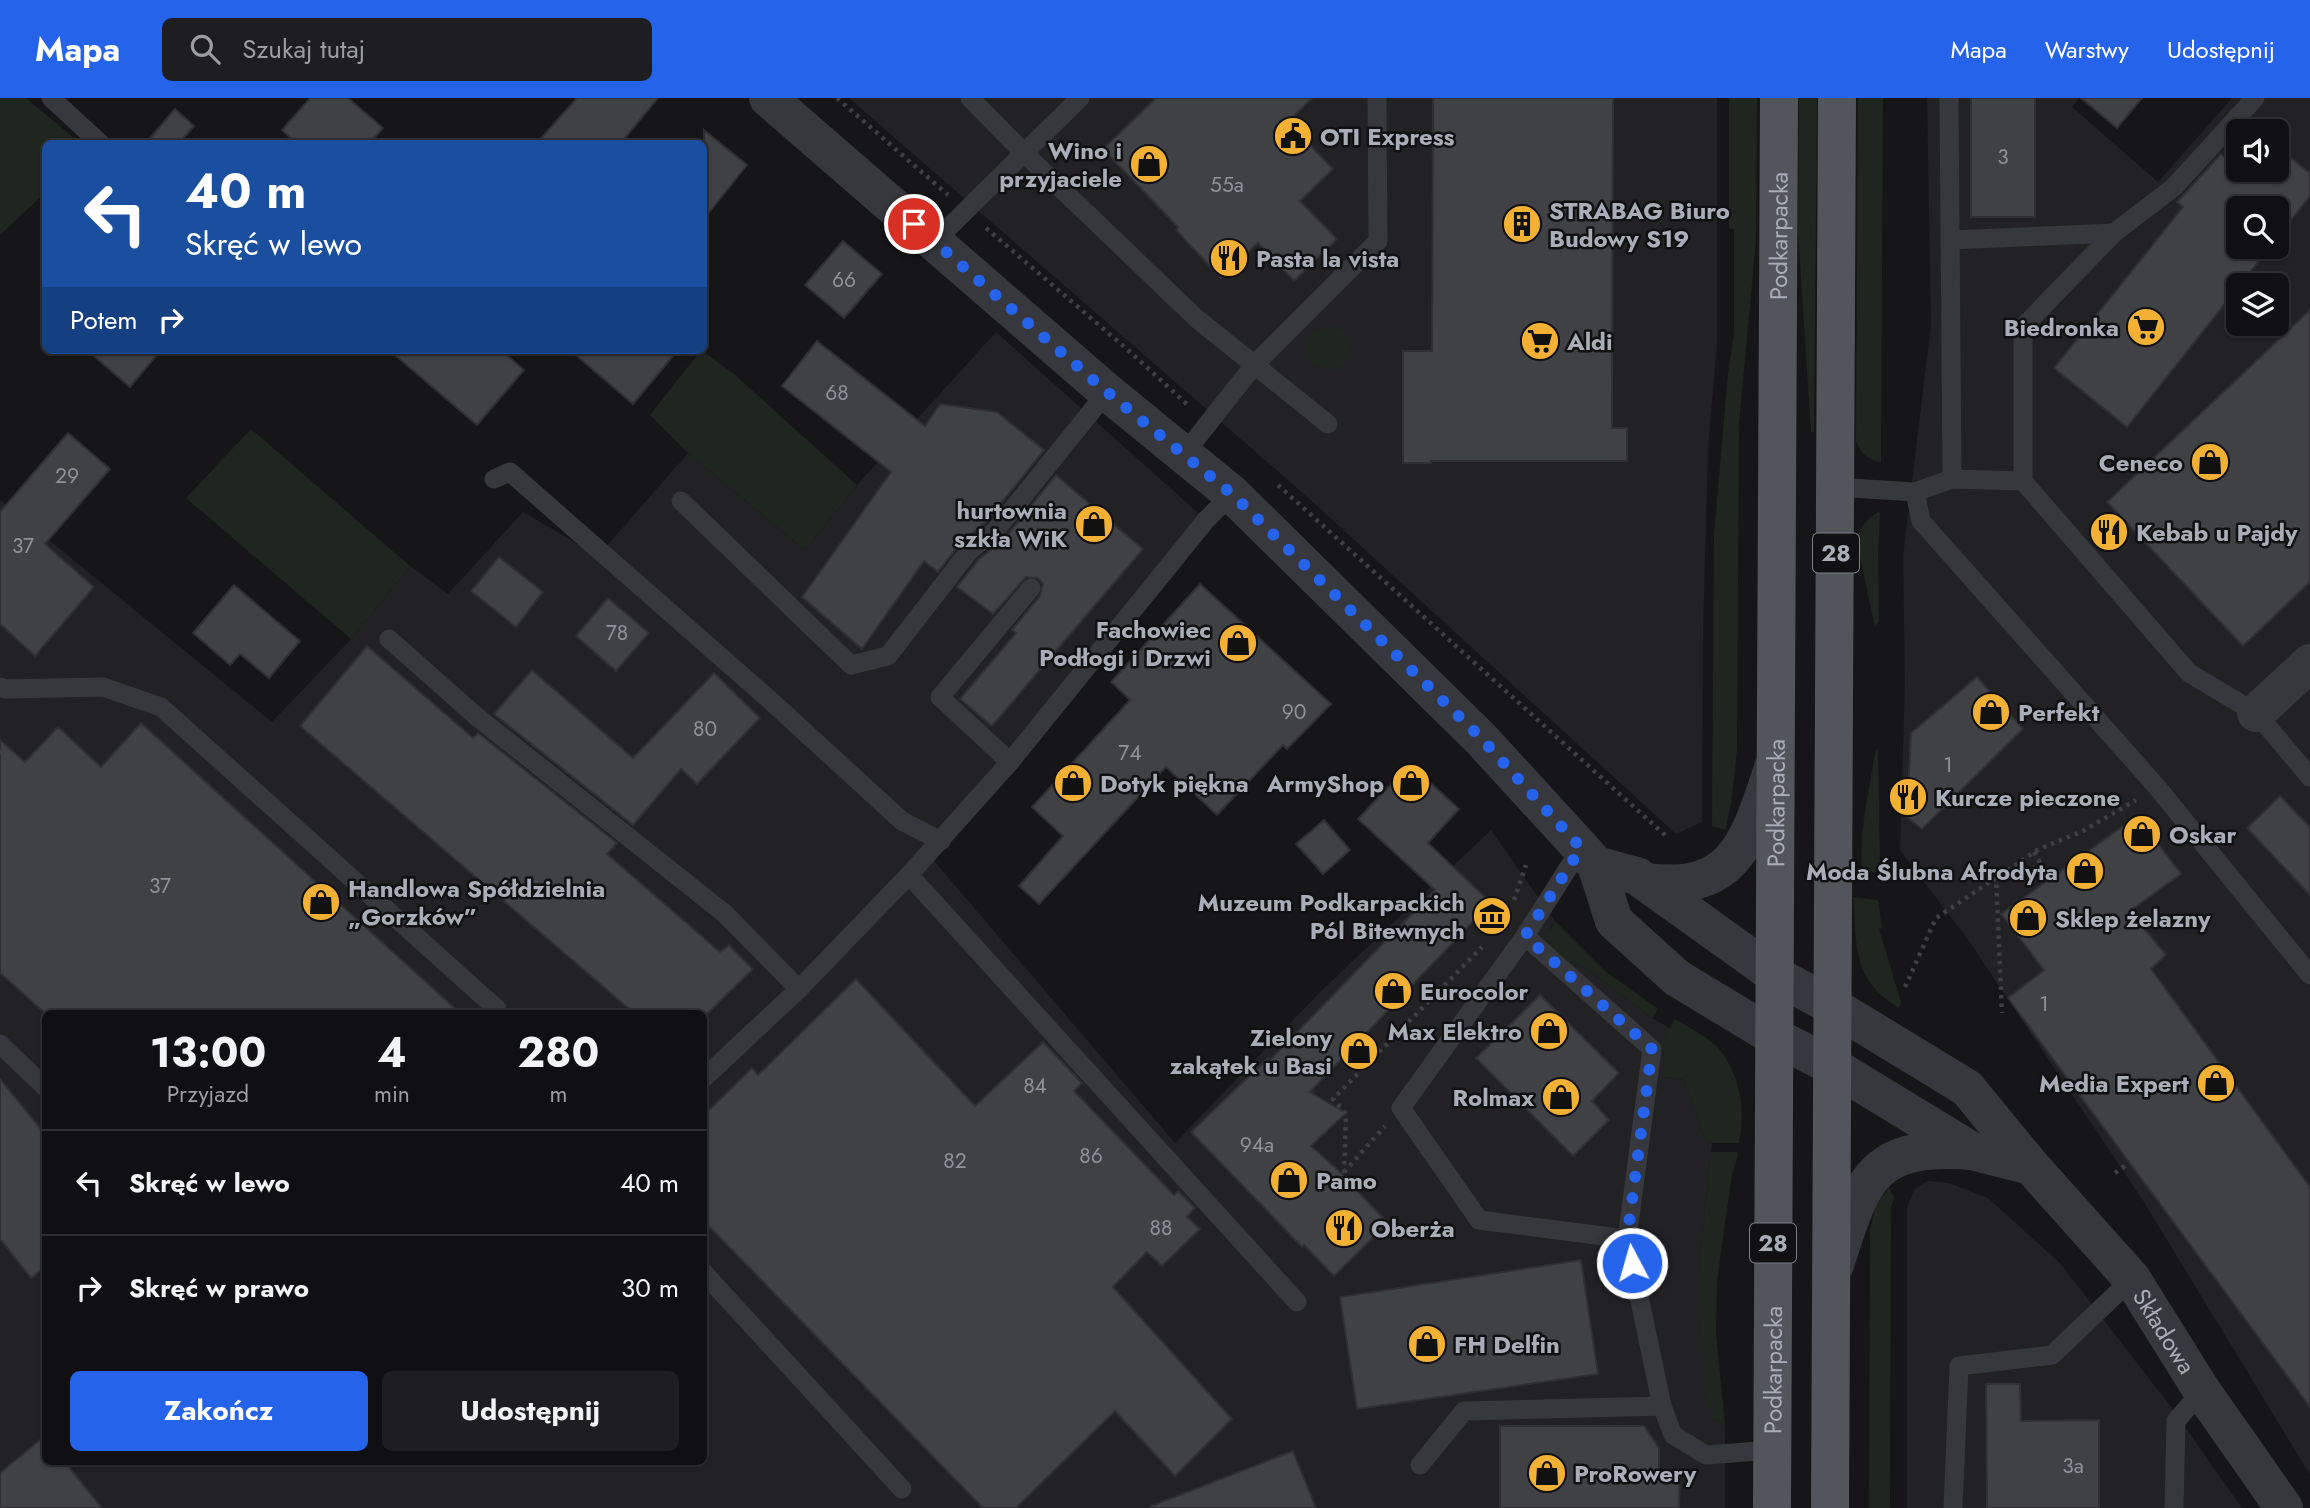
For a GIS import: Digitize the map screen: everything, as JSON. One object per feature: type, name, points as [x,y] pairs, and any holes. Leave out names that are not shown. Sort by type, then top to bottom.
[{"type":"main road","name":"Podkarpacka","points":[[1772,1508],[1779,98]]},
{"type":"main road","name":"28","points":[[1830,1508],[1837,98]]},
{"type":"street","points":[[768,98],[1107,392],[1232,494],[1481,738],[1589,857],[1614,921],[1678,978],[1773,1036],[1834,1067],[1972,1151]]},
{"type":"street","points":[[2256,713],[2310,663]]},
{"type":"street","points":[[1589,857],[1647,882],[1667,885],[1691,882],[1714,874],[1730,862],[1743,847],[1776,760]]},
{"type":"street","name":"Składowa","points":[[1647,882],[1775,975],[1834,1007],[1967,1088],[2031,1166],[2132,1279],[2202,1391],[2284,1508]]},
{"type":"street","points":[[1832,1277],[1853,1208],[1862,1191],[1880,1170],[1899,1157],[1933,1149],[1972,1151],[2031,1166]]},
{"type":"lane","points":[[51,98],[97,140]]},
{"type":"lane","points":[[970,98],[1196,318],[1328,424]]},
{"type":"lane","points":[[934,242],[1080,98]]},
{"type":"lane","points":[[1184,454],[1255,364],[1378,242],[1377,98]]},
{"type":"lane","points":[[1949,98],[1952,478]]},
{"type":"lane","points":[[2255,98],[2174,187],[2114,233],[2023,327],[2023,481],[2189,673],[2256,713],[2310,777]]},
{"type":"lane","points":[[1950,240],[2114,233]]},
{"type":"lane","points":[[681,500],[851,665],[888,656],[970,550],[995,531],[1107,392]]},
{"type":"lane","points":[[494,479],[510,472],[772,702],[902,821],[941,841]]},
{"type":"lane","points":[[1836,487],[1915,492],[1952,478],[2023,481]]},
{"type":"lane","points":[[1915,492],[1921,521],[2157,787],[2310,975]]},
{"type":"lane","points":[[707,1075],[799,989],[941,841],[1010,762],[1206,520],[1232,494]]},
{"type":"lane","points":[[1010,762],[940,697],[1031,588]]},
{"type":"lane","points":[[389,639],[476,716],[724,914],[799,989]]},
{"type":"lane","points":[[0,687],[103,687],[161,707],[496,1010]]},
{"type":"lane","points":[[1589,857],[1525,936],[1401,1108],[1479,1220],[1627,1239]]},
{"type":"lane","points":[[909,875],[1297,1302]]},
{"type":"lane","points":[[1525,936],[1652,1049],[1627,1239],[1662,1406],[1674,1435],[1706,1455],[1772,1450]]},
{"type":"lane","points":[[0,1044],[42,1084]]},
{"type":"lane","points":[[707,1276],[902,1489]]},
{"type":"lane","points":[[1953,1508],[1959,1366],[2052,1355],[2132,1279]]},
{"type":"lane","points":[[2174,1508],[2176,1422],[2202,1391]]},
{"type":"lane","points":[[1420,1465],[1464,1411],[1662,1406]]},
{"type":"path","points":[[0,750],[5,755]]},
{"type":"path","points":[[1905,988],[1936,918],[2034,852],[2083,831],[2157,787]]},
{"type":"path","points":[[2034,852],[2050,879]]},
{"type":"path","points":[[1512,904],[1526,865]]},
{"type":"path","points":[[1996,876],[2003,1013]]},
{"type":"path","points":[[1401,1108],[1344,1173],[1346,1114],[1333,1100],[1490,939]]},
{"type":"path","points":[[2115,1173],[2129,1163]]},
{"type":"shaded area","points":[[0,98],[26,98],[76,140],[42,140],[42,196],[0,235]]},
{"type":"shaded area","points":[[849,98],[1717,98],[1717,343],[1708,449],[1702,822],[1676,834],[1305,495]]},
{"type":"shaded area","points":[[1729,98],[1757,98],[1756,240],[1739,424],[1737,751],[1725,830],[1712,826],[1714,535],[1728,373],[1734,334],[1734,229],[1729,228]]},
{"type":"shaded area","points":[[1799,98],[1817,98],[1814,432],[1811,432],[1798,232]]},
{"type":"shaded area","points":[[1858,98],[1883,98],[1881,463],[1866,456],[1856,441]]},
{"type":"shaded area","points":[[1927,98],[2079,98],[2072,107],[2158,182],[2232,98],[2310,98],[2310,1475],[2144,1202],[1969,941],[1900,850],[1905,683],[1903,556],[1931,324]]},
{"type":"shaded area","points":[[1329,326],[1345,332],[1351,348],[1345,364],[1329,370],[1313,364],[1307,348],[1313,332]]},
{"type":"shaded area","points":[[996,332],[1206,520],[929,855],[1175,1143],[1320,992],[1491,830],[1555,921],[1550,927],[1564,959],[1586,968],[1652,1018],[1670,1028],[1661,1042],[1664,1077],[1684,1080],[1705,1139],[1712,1143],[1699,1269],[1712,1418],[1725,1425],[1725,1508],[0,1508],[0,500],[272,722],[351,639],[410,566],[448,594],[523,512],[598,556],[688,453],[805,550],[857,485]]},
{"type":"shaded area","points":[[698,354],[706,354],[734,374],[857,485],[805,550],[688,453],[650,415]]},
{"type":"shaded area","points":[[251,429],[410,566],[351,639],[186,498]]},
{"type":"shaded area","points":[[1878,512],[1879,621],[1875,627],[1860,557],[1856,556],[1856,542],[1860,530]]},
{"type":"shaded area","points":[[1878,748],[1880,866],[1877,872],[1866,873],[1862,870],[1861,856],[1863,826]]},
{"type":"shaded area","points":[[1853,897],[1878,900],[1882,928],[1879,929],[1901,1002],[1899,1008],[1873,986],[1865,973],[1857,946]]},
{"type":"shaded area","points":[[1555,921],[1605,971],[1658,1009],[1652,1018],[1586,968],[1564,959],[1552,949],[1547,937]]},
{"type":"shaded area","points":[[1675,1019],[1712,1042],[1731,1067],[1741,1104],[1739,1143],[1712,1143],[1705,1139],[1684,1080],[1664,1077],[1661,1042]]},
{"type":"shaded area","points":[[1711,1152],[1737,1152],[1738,1155],[1732,1174],[1717,1281],[1716,1333],[1725,1425],[1712,1418],[1704,1391],[1699,1269]]},
{"type":"shaded area","points":[[1927,1181],[1949,1183],[1988,1198],[2060,1263],[2168,1403],[2242,1508],[1907,1508],[1907,1207],[1914,1190]]},
{"type":"shaded area","points":[[1889,1188],[1895,1198],[1891,1206],[1890,1508],[1869,1508],[1870,1229],[1876,1205]]},
{"type":"building","points":[[310,98],[348,98],[383,128],[372,140],[293,140],[282,130]]},
{"type":"building","points":[[577,98],[658,98],[623,140],[540,140]]},
{"type":"building","points":[[1156,98],[1312,98],[1288,122],[1333,169],[1300,201],[1337,239],[1294,281],[1258,243],[1221,278],[1176,230],[1178,227],[1103,149]]},
{"type":"building","name":"STRABAG Biuro Budowy S19","points":[[1433,98],[1613,98],[1612,428],[1627,428],[1627,461],[1403,463],[1403,351],[1432,351]]},
{"type":"building","points":[[1971,98],[2035,98],[2035,217],[1971,217]]},
{"type":"building","points":[[2081,98],[2142,98],[2117,128]]},
{"type":"building","points":[[175,109],[194,126],[182,140],[148,140]]},
{"type":"building","points":[[704,130],[747,165],[707,215],[707,140],[704,140]]},
{"type":"building","name":"Biedronka","points":[[2221,154],[2226,158],[2226,182],[2289,182],[2289,156],[2310,173],[2310,196],[2289,223],[2289,196],[2226,196],[2226,259],[2260,259],[2249,273],[2226,273],[2226,302],[2127,427],[2054,368],[2183,207],[2177,202]]},
{"type":"building","points":[[843,241],[882,274],[844,318],[805,285]]},
{"type":"building","points":[[2310,310],[2310,582],[2243,646],[2107,502],[2283,336],[2289,336],[2289,330]]},
{"type":"building","points":[[817,341],[925,426],[940,404],[997,412],[1044,450],[986,522],[961,542],[938,572],[924,561],[862,649],[802,597],[891,472],[782,386]]},
{"type":"building","points":[[92,354],[158,354],[130,387]]},
{"type":"building","points":[[394,354],[506,354],[524,370],[477,425]]},
{"type":"building","points":[[575,354],[675,354],[633,404]]},
{"type":"building","points":[[68,433],[110,469],[45,544],[94,587],[35,656],[0,624],[0,512]]},
{"type":"building","points":[[1056,475],[1143,549],[992,726],[960,699],[1016,633],[1012,630],[1040,596],[1043,584],[1038,578],[1026,577],[993,614],[957,587],[979,559],[1004,539]]},
{"type":"building","points":[[499,557],[543,592],[516,627],[471,591]]},
{"type":"building","points":[[1200,584],[1331,704],[1287,749],[1283,745],[1217,815],[1166,767],[1039,904],[1019,886],[1063,836],[1032,807],[1130,700],[1111,682]]},
{"type":"building","points":[[234,585],[300,641],[269,678],[240,654],[230,665],[193,633]]},
{"type":"building","points":[[608,598],[649,633],[616,671],[576,636]]},
{"type":"building","points":[[367,646],[473,738],[478,733],[617,843],[607,854],[720,952],[729,945],[753,969],[708,1013],[707,1010],[631,1010],[300,726]]},
{"type":"building","points":[[532,670],[633,758],[714,673],[760,718],[697,784],[681,769],[633,825],[494,714]]},
{"type":"building","points":[[1977,677],[2023,729],[1922,829],[1907,817],[1911,733]]},
{"type":"building","points":[[141,723],[457,1010],[42,1010],[0,973],[0,740],[25,762],[58,727],[101,767]]},
{"type":"building","points":[[1410,764],[1459,809],[1428,843],[1486,898],[1480,904],[1485,909],[1310,1092],[1346,1113],[1311,1146],[1348,1179],[1388,1223],[1334,1276],[1304,1245],[1302,1247],[1191,1132],[1268,1058],[1270,1060],[1435,890],[1358,819]]},
{"type":"building","points":[[2280,796],[2310,827],[2310,895],[2247,828]]},
{"type":"building","points":[[2137,816],[2181,874],[2130,911],[2166,955],[2151,969],[2310,1187],[2310,1407],[2008,998],[2044,970],[2001,914]]},
{"type":"building","points":[[1324,820],[1350,850],[1323,874],[1296,844]]},
{"type":"building","points":[[856,979],[975,1106],[1043,1042],[1082,1083],[1074,1091],[1174,1195],[1178,1191],[1195,1208],[1187,1217],[1200,1229],[1162,1266],[1147,1252],[1113,1287],[1232,1419],[1175,1476],[1115,1411],[1016,1508],[983,1508],[707,1224],[707,1112],[752,1068],[758,1075]]},
{"type":"building","points":[[1540,995],[1619,1073],[1592,1101],[1609,1120],[1573,1156],[1476,1058]]},
{"type":"building","points":[[0,1079],[42,1130],[42,1269],[31,1278],[0,1239]]},
{"type":"building","points":[[1581,1260],[1598,1374],[1357,1409],[1340,1297]]},
{"type":"building","points":[[1986,1384],[2020,1384],[2021,1421],[2099,1420],[2099,1508],[1987,1508]]},
{"type":"building","name":"ProRowery","points":[[1500,1426],[1644,1426],[1659,1448],[1659,1476],[1680,1476],[1679,1508],[1500,1508]]},
{"type":"building","points":[[42,1438],[42,1465],[67,1465],[102,1508],[0,1508],[0,1473]]},
{"type":"building","points":[[1293,1451],[1316,1508],[1151,1508],[1151,1506]]},
{"type":"place","name":"OTI Express","points":[[1293,136]]},
{"type":"place","name":"Wino i przyjaciele","points":[[1149,164]]},
{"type":"place","name":"STRABAG Biuro Budowy S19","points":[[1522,224]]},
{"type":"place","name":"Pasta la vista","points":[[1229,258]]},
{"type":"place","name":"Biedronka","points":[[2146,327]]},
{"type":"place","name":"Aldi","points":[[1540,341]]},
{"type":"place","name":"Ceneco","points":[[2210,462]]},
{"type":"place","name":"hurtownia szkła WiK","points":[[1094,524]]},
{"type":"place","name":"Kebab u Pajdy","points":[[2109,532]]},
{"type":"place","name":"Fachowiec Podłogi i Drzwi","points":[[1238,643]]},
{"type":"place","name":"Perfekt","points":[[1991,712]]},
{"type":"place","name":"Dotyk piękna","points":[[1073,783]]},
{"type":"place","name":"ArmyShop","points":[[1411,783]]},
{"type":"place","name":"Kurcze pieczone","points":[[1908,797]]},
{"type":"place","name":"Oskar","points":[[2142,834]]},
{"type":"place","name":"Moda Ślubna Afrodyta","points":[[2085,871]]},
{"type":"place","name":"Handlowa Spółdzielnia „Gorzków”","points":[[321,902]]},
{"type":"place","name":"Muzeum Podkarpackich Pól Bitewnych","points":[[1492,916]]},
{"type":"place","name":"Sklep żelazny","points":[[2028,918]]},
{"type":"place","name":"Eurocolor","points":[[1393,991]]},
{"type":"place","name":"Max Elektro","points":[[1549,1031]]},
{"type":"place","name":"Zielony zakątek u Basi","points":[[1359,1051]]},
{"type":"place","name":"Media Expert","points":[[2216,1083]]},
{"type":"place","name":"Rolmax","points":[[1561,1097]]},
{"type":"place","name":"Pamo","points":[[1289,1180]]},
{"type":"place","name":"Oberża","points":[[1344,1228]]},
{"type":"place","name":"FH Delfin","points":[[1427,1344]]},
{"type":"place","name":"ProRowery","points":[[1547,1473]]},
{"type":"route","points":[[914,224],[1107,392],[1232,494],[1481,738],[1581,848],[1525,936],[1652,1049],[1627,1239],[1632,1263]]}]
